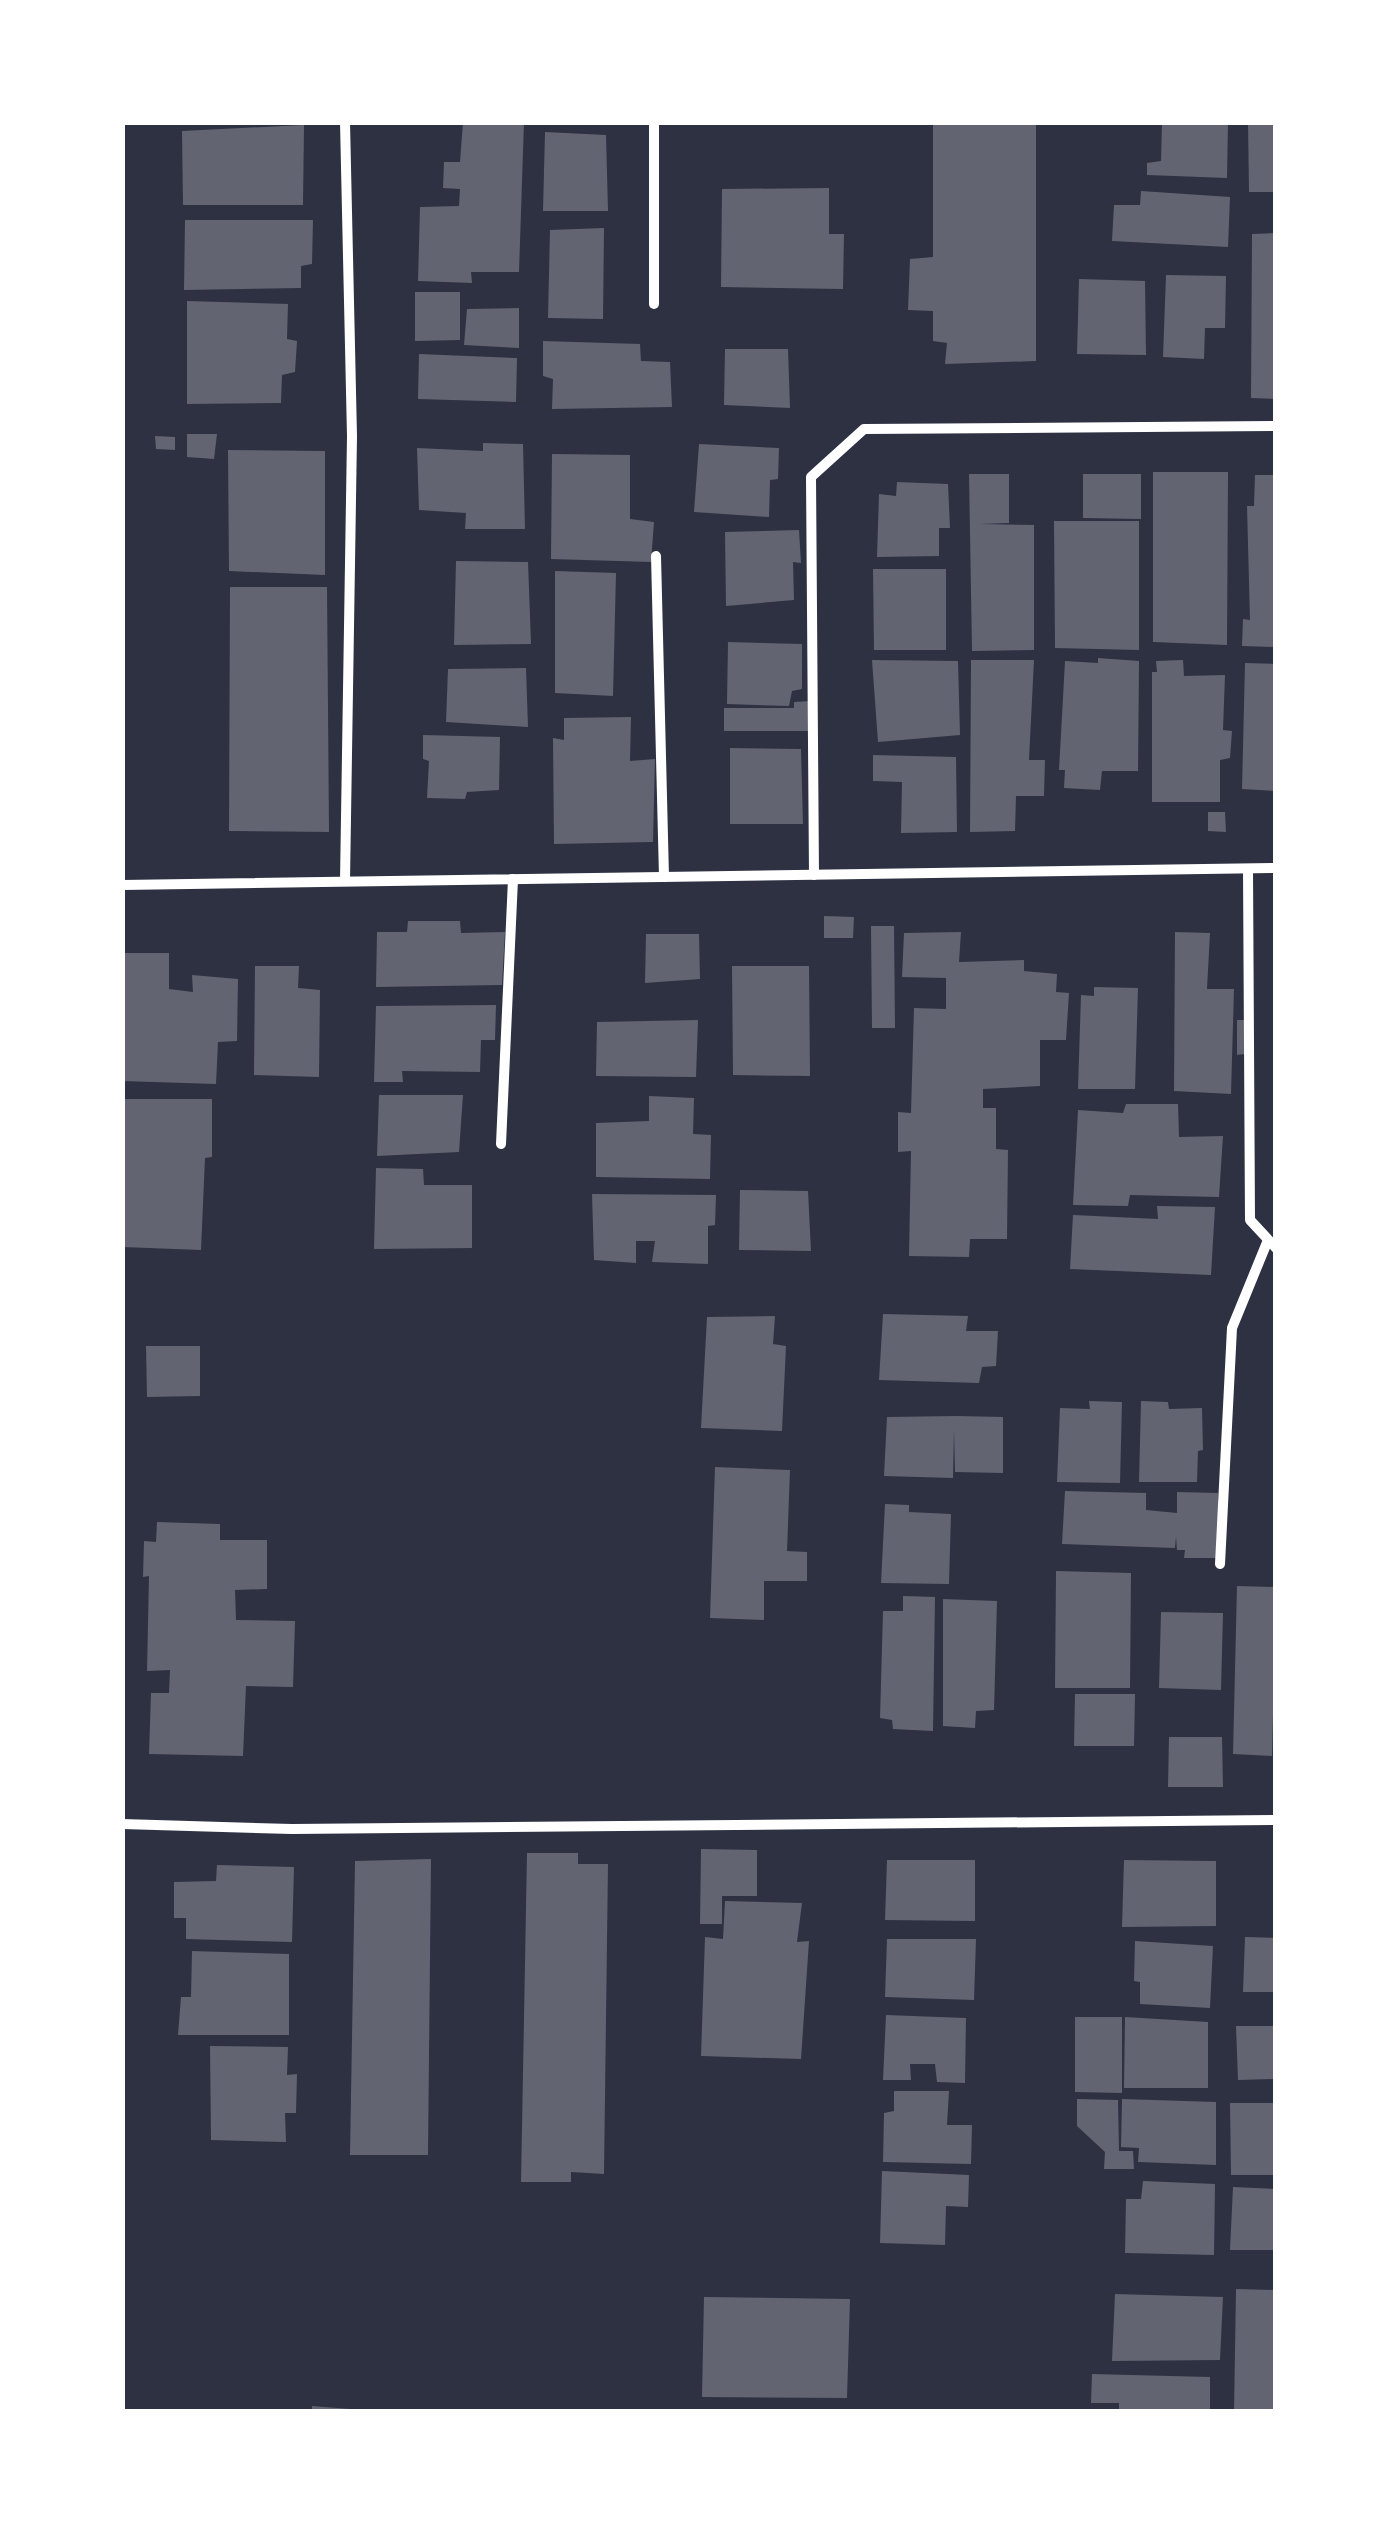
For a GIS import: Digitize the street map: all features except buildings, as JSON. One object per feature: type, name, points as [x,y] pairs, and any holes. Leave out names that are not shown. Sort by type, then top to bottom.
[{"type":"street","points":[[345,122],[352,436],[345,881]]},
{"type":"street","points":[[654,122],[654,304]]},
{"type":"street","points":[[814,875],[811,477],[864,429],[1276,426]]},
{"type":"street","points":[[656,556],[664,877]]},
{"type":"street","points":[[122,885],[1276,868]]},
{"type":"street","points":[[1220,1564],[1232,1328],[1272,1244],[1250,1220],[1248,869]]},
{"type":"street","points":[[502,1144],[513,878]]},
{"type":"street","points":[[122,1824],[292,1829],[1276,1820]]}]
